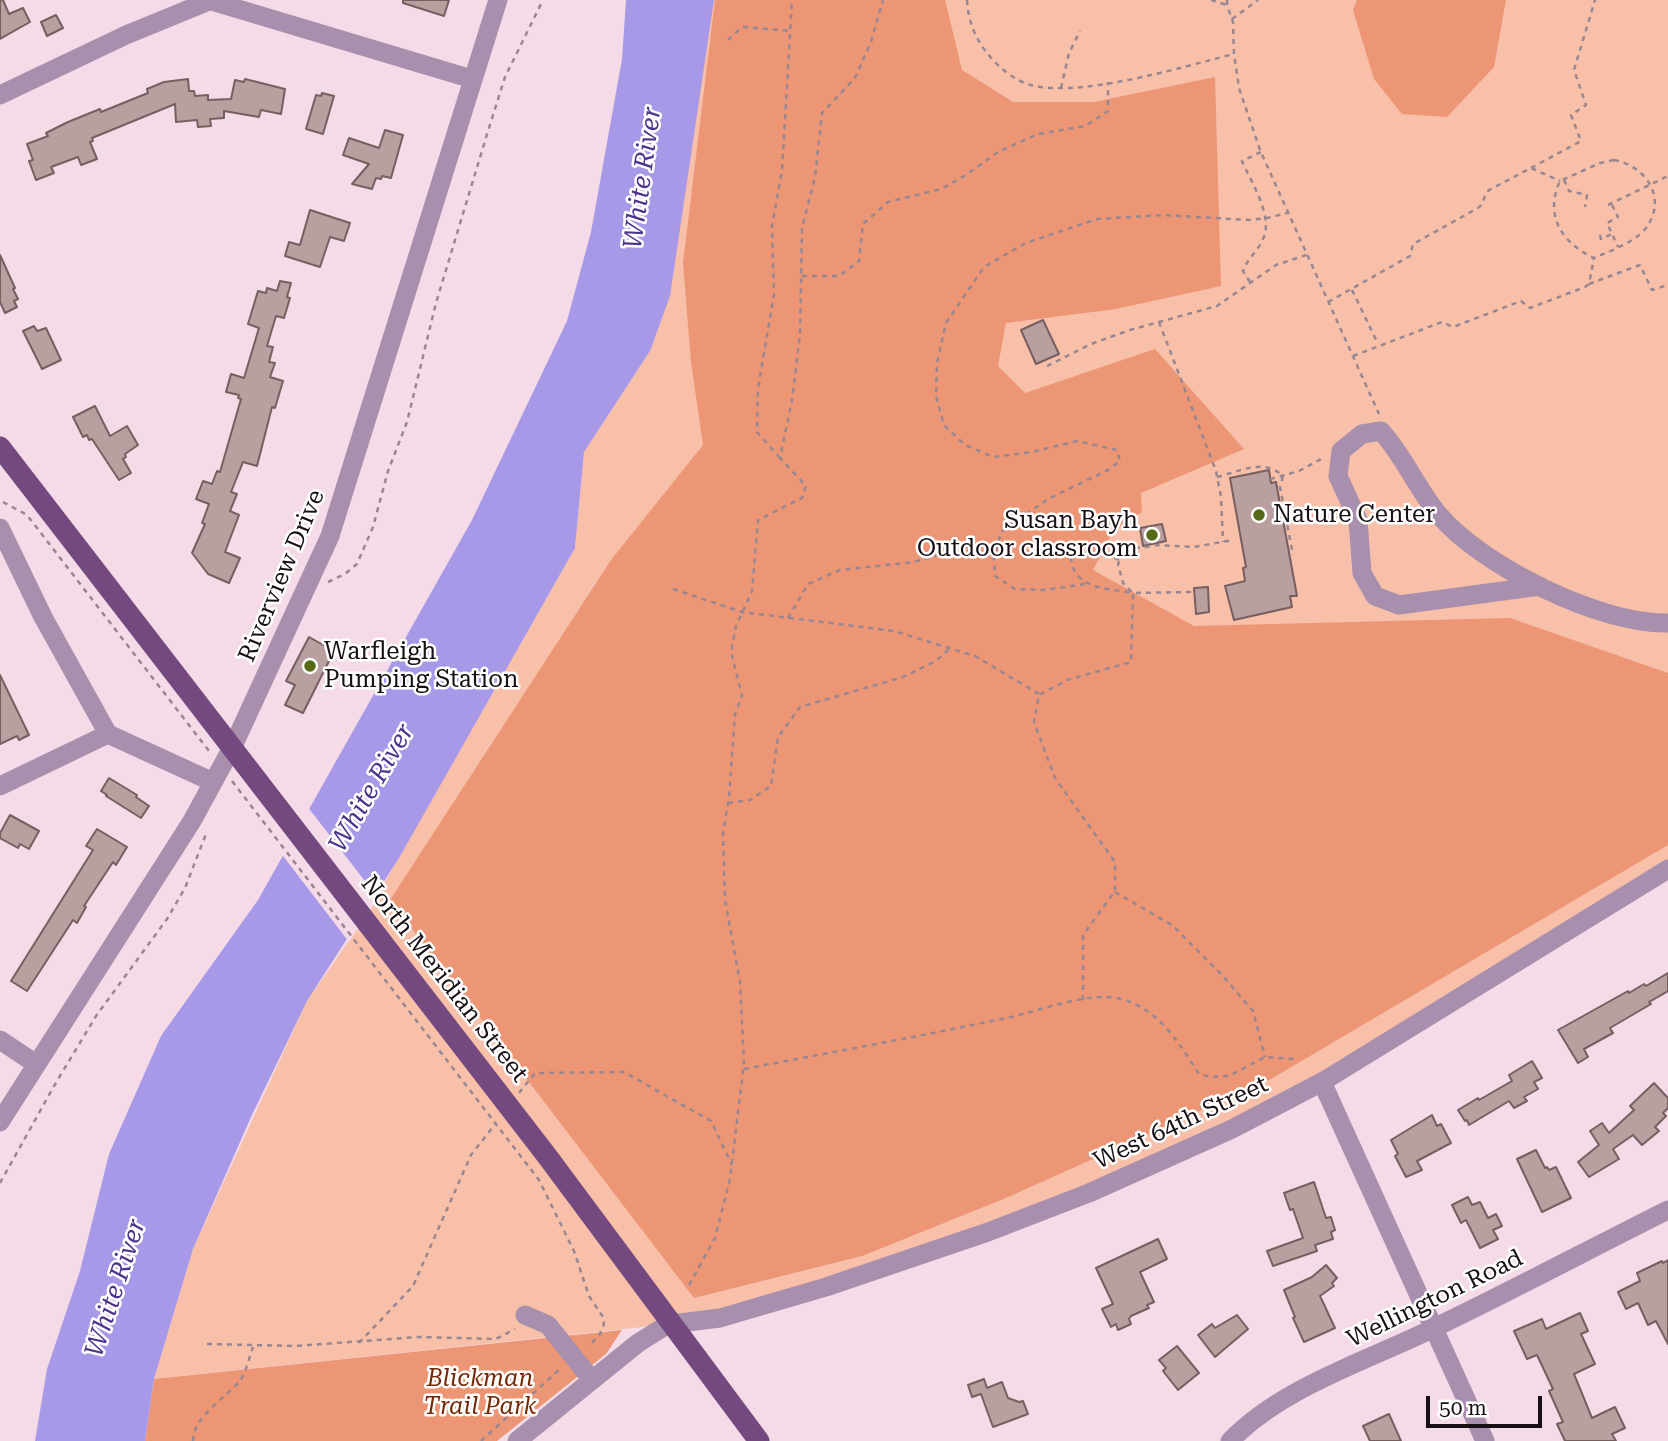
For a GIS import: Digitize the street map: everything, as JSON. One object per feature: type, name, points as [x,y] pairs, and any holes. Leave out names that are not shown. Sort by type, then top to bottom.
[{"type":"main road","name":"North Meridian Street","points":[[1,452],[204,727],[547,1156],[758,1441]]},
{"type":"street","name":"Riverview Drive","points":[[0,1122],[181,838],[221,780],[234,744],[330,536],[498,0]]},
{"type":"street","points":[[0,96],[126,35],[208,1],[472,79]]},
{"type":"street","points":[[1540,586],[1399,605],[1375,596],[1362,573],[1358,520],[1338,476],[1341,451],[1362,434],[1381,431],[1395,447],[1423,495],[1457,535],[1520,576],[1598,612],[1651,624],[1668,623]]},
{"type":"street","points":[[0,528],[48,627],[108,734],[221,780]]},
{"type":"street","points":[[0,786],[108,734]]},
{"type":"street","name":"West 64th Street","points":[[671,1324],[720,1318],[826,1287],[988,1232],[1089,1193],[1232,1129],[1322,1082],[1668,869]]},
{"type":"street","points":[[0,1040],[36,1064]]},
{"type":"street","points":[[1322,1082],[1485,1441]]},
{"type":"street","points":[[1644,1222],[1668,1201]]},
{"type":"street","name":"Wellington Road","points":[[1230,1441],[1246,1424],[1284,1399],[1433,1329],[1668,1210]]},
{"type":"street","points":[[525,1315],[548,1325],[571,1359],[592,1380]]},
{"type":"street","points":[[517,1441],[639,1343],[671,1324]]},
{"type":"path","points":[[689,1285],[715,1238],[730,1179],[744,1069],[740,982],[724,901],[723,832],[735,714],[742,696],[731,652],[736,626],[752,591],[758,520],[802,498],[806,486],[757,432],[758,388],[774,295],[772,226],[782,171],[792,0]]},
{"type":"path","points":[[780,458],[792,400],[800,334],[802,228],[815,177],[822,113],[855,78],[883,0]]},
{"type":"path","points":[[967,0],[968,13],[978,42],[998,67],[1030,85],[1069,89],[1142,76],[1234,54]]},
{"type":"path","points":[[1211,0],[1227,2],[1232,19],[1239,88],[1261,152],[1381,417],[1381,431]]},
{"type":"path","points":[[1232,19],[1258,0]]},
{"type":"path","points":[[1328,302],[1410,256],[1413,244],[1478,208],[1483,204],[1485,193],[1489,190],[1581,141],[1571,115],[1586,105],[1574,70],[1595,0]]},
{"type":"path","points":[[728,40],[742,27],[791,31]]},
{"type":"path","points":[[1061,88],[1069,53],[1080,31]]},
{"type":"path","points":[[801,276],[839,276],[859,261],[863,224],[888,202],[941,189],[998,152],[1038,134],[1084,125],[1108,111],[1108,82]]},
{"type":"path","points":[[1250,282],[1243,271],[1265,234],[1267,218],[1242,161],[1261,152]]},
{"type":"path","points":[[1614,160],[1633,166],[1642,172],[1651,184],[1655,206],[1652,219],[1639,235],[1594,258],[1571,244],[1558,226],[1554,204],[1562,180],[1600,163],[1614,160]]},
{"type":"path","points":[[1531,168],[1562,180],[1569,191],[1587,195],[1585,207]]},
{"type":"path","points":[[1618,247],[1607,223],[1618,218],[1610,204],[1668,176]]},
{"type":"path","points":[[1191,592],[1133,593],[1085,584],[1044,590],[1015,589],[995,576],[994,558],[1001,532],[1048,499],[1108,470],[1120,461],[1117,450],[1077,441],[1032,452],[993,457],[965,444],[944,425],[936,396],[937,363],[946,323],[984,267],[1026,243],[1097,219],[1163,215],[1249,220],[1287,212]]},
{"type":"path","points":[[1600,235],[1601,239],[1612,234]]},
{"type":"path","points":[[1047,366],[1091,344],[1217,306],[1276,264],[1306,255]]},
{"type":"path","points":[[1590,284],[1594,258]]},
{"type":"path","points":[[1353,356],[1442,322],[1453,327],[1521,301],[1530,308],[1539,306],[1640,265],[1652,290],[1668,285]]},
{"type":"path","points":[[1352,290],[1378,345]]},
{"type":"path","points":[[1159,322],[1217,477],[1222,497],[1223,542]]},
{"type":"path","points":[[1270,479],[1300,471],[1328,455]]},
{"type":"path","points":[[1217,477],[1263,466],[1273,467],[1283,476]]},
{"type":"path","points":[[1283,476],[1280,487],[1293,555]]},
{"type":"path","points":[[3,502],[27,515],[204,727],[212,755]]},
{"type":"path","points":[[1039,695],[1067,680],[1131,662],[1133,593],[1123,583],[1118,564],[1127,546],[1194,547],[1233,540]]},
{"type":"path","points":[[788,618],[808,584],[840,570],[914,562],[965,547],[997,545]]},
{"type":"path","points":[[1085,584],[1072,569],[1071,558],[1080,552],[1096,551],[1120,560]]},
{"type":"path","points":[[673,589],[742,612],[894,631],[975,656],[1039,695]]},
{"type":"path","points":[[728,803],[750,800],[771,786],[778,737],[800,707],[903,677],[936,661],[950,648]]},
{"type":"path","points":[[1039,695],[1034,722],[1055,778],[1115,862],[1115,891],[1083,934],[1083,1000]]},
{"type":"path","points":[[221,780],[539,1180],[574,1251],[590,1296],[603,1317],[604,1324],[599,1336],[481,1441]]},
{"type":"path","points":[[1115,891],[1171,925],[1222,975],[1253,1011],[1265,1057]]},
{"type":"path","points":[[0,1183],[96,1016],[167,919]]},
{"type":"path","points":[[744,1069],[1094,998],[1118,998],[1143,1007],[1165,1025],[1199,1074],[1211,1077],[1229,1076],[1265,1057],[1295,1059]]},
{"type":"path","points":[[207,1344],[320,1345],[418,1337],[495,1339],[517,1328],[525,1315]]},
{"type":"path","points":[[193,1441],[193,1431],[204,1417],[241,1380],[254,1345]]},
{"type":"shaded area","points":[[713,0],[1668,0],[1668,869],[1322,1082],[1089,1193],[826,1287],[671,1324],[154,1379],[193,1249],[307,1001],[362,922],[575,548],[584,452],[650,351]]},
{"type":"green space","points":[[715,0],[945,0],[962,70],[1013,102],[1094,102],[1215,77],[1221,286],[1116,309],[1006,323],[998,366],[1025,393],[1155,349],[1244,449],[1141,493],[1142,512],[1113,532],[1093,570],[1194,626],[1510,618],[1668,673],[1668,845],[1271,1079],[1006,1198],[862,1256],[694,1298],[390,900],[611,560],[703,445],[691,362],[683,263]]},
{"type":"green space","points":[[1357,0],[1506,0],[1494,67],[1447,117],[1402,114],[1374,79],[1353,10]]},
{"type":"green space","name":"Blickman Trail Park","points":[[622,1330],[606,1354],[497,1441],[145,1441],[154,1379]]},
{"type":"water","name":"White River","points":[[626,0],[714,0],[670,296],[650,351],[584,452],[575,548],[399,858],[307,1001],[251,1117],[193,1249],[154,1379],[145,1441],[35,1441],[47,1369],[80,1271],[109,1154],[161,1036],[258,900],[472,520],[567,321],[591,232],[622,59]]},
{"type":"pier","points":[[307,806],[378,898],[349,942],[280,852]]},
{"type":"building","points":[[0,0],[3,0],[9,14],[23,8],[30,22],[0,39]]},
{"type":"building","points":[[403,0],[449,0],[444,16],[403,3]]},
{"type":"building","points":[[56,15],[63,28],[47,36],[41,22]]},
{"type":"building","points":[[188,79],[189,91],[194,91],[195,96],[208,95],[208,100],[231,99],[235,80],[244,82],[245,79],[285,89],[281,114],[261,110],[259,117],[224,111],[224,118],[210,119],[211,126],[198,127],[197,120],[176,122],[175,104],[92,138],[93,141],[90,142],[97,159],[81,165],[78,157],[51,167],[54,173],[36,180],[29,161],[33,160],[27,144],[48,136],[46,133],[68,122],[148,93],[147,89],[164,82]]},
{"type":"building","points":[[322,93],[334,96],[323,134],[306,129],[316,95],[321,96]]},
{"type":"building","points":[[385,130],[403,135],[391,178],[376,178],[372,189],[352,184],[369,164],[343,155],[349,138],[379,148]]},
{"type":"building","points":[[310,210],[350,223],[344,241],[330,237],[320,267],[285,256],[289,242],[300,245]]},
{"type":"building","points":[[0,255],[18,299],[14,301],[17,307],[5,313],[0,302]]},
{"type":"building","points":[[280,281],[291,283],[287,297],[290,298],[284,318],[276,316],[267,346],[273,347],[269,362],[275,363],[270,377],[283,381],[275,408],[272,407],[257,466],[243,462],[231,492],[237,494],[230,511],[239,515],[225,552],[240,558],[229,583],[208,574],[192,553],[205,524],[202,523],[209,504],[196,499],[203,481],[212,484],[217,471],[220,472],[241,399],[238,398],[239,395],[226,392],[231,374],[244,378],[259,328],[248,324],[258,291],[266,293],[267,288],[277,291]]},
{"type":"building","points":[[1043,320],[1059,354],[1036,364],[1021,330]]},
{"type":"building","points":[[34,326],[37,331],[46,328],[61,360],[42,369],[23,331]]},
{"type":"building","points":[[95,406],[110,436],[127,426],[138,445],[125,454],[123,459],[131,473],[119,480],[92,439],[89,440],[87,435],[83,437],[73,417]]},
{"type":"building","name":"Nature Center","points":[[1269,470],[1271,483],[1276,482],[1297,596],[1290,596],[1292,607],[1234,620],[1225,586],[1245,581],[1243,568],[1246,567],[1230,478]]},
{"type":"building","name":"Susan Bayh Outdoor classroom","points":[[1162,524],[1166,541],[1143,546],[1140,528]]},
{"type":"building","points":[[1208,587],[1209,612],[1196,614],[1194,588]]},
{"type":"building","name":"Warfleigh Pumping Station","points":[[309,637],[334,651],[303,713],[285,705],[295,685],[286,681]]},
{"type":"building","points":[[0,675],[29,735],[19,740],[17,736],[0,744]]},
{"type":"building","points":[[109,778],[137,795],[136,797],[149,806],[141,818],[101,791]]},
{"type":"building","points":[[10,815],[39,831],[29,849],[20,844],[18,848],[0,838]]},
{"type":"building","points":[[97,829],[127,847],[116,865],[113,862],[84,906],[86,907],[77,923],[73,920],[27,991],[11,981],[93,850],[86,846]]},
{"type":"building","points":[[1668,973],[1668,991],[1610,1028],[1613,1033],[1584,1049],[1588,1057],[1578,1063],[1558,1030],[1628,991],[1629,993],[1644,984],[1646,986]]},
{"type":"building","points":[[1532,1061],[1542,1078],[1534,1082],[1538,1089],[1524,1097],[1527,1101],[1514,1108],[1509,1101],[1469,1125],[1467,1120],[1465,1121],[1458,1110],[1512,1081],[1509,1075]]},
{"type":"building","points":[[1654,1083],[1668,1098],[1668,1108],[1663,1113],[1666,1116],[1655,1127],[1659,1131],[1642,1145],[1633,1135],[1613,1149],[1619,1159],[1589,1177],[1578,1162],[1599,1145],[1590,1131],[1602,1123],[1609,1133],[1634,1110],[1630,1106]]},
{"type":"building","points":[[1432,1115],[1437,1126],[1441,1124],[1451,1143],[1417,1161],[1422,1170],[1406,1177],[1395,1156],[1398,1154],[1391,1140]]},
{"type":"building","points":[[1536,1150],[1545,1168],[1549,1170],[1556,1167],[1571,1198],[1542,1212],[1517,1159]]},
{"type":"building","points":[[1314,1182],[1326,1218],[1331,1217],[1335,1230],[1331,1232],[1333,1239],[1315,1245],[1317,1251],[1273,1266],[1267,1251],[1303,1238],[1284,1193]]},
{"type":"building","points":[[1468,1197],[1472,1205],[1480,1202],[1488,1218],[1496,1214],[1502,1226],[1493,1230],[1498,1239],[1480,1248],[1466,1220],[1461,1223],[1452,1205]]},
{"type":"building","points":[[1158,1239],[1167,1259],[1140,1272],[1154,1302],[1147,1305],[1149,1308],[1131,1316],[1131,1324],[1118,1330],[1116,1324],[1111,1327],[1102,1309],[1113,1304],[1096,1268]]},
{"type":"building","points":[[1668,1260],[1668,1344],[1656,1321],[1648,1325],[1638,1303],[1626,1309],[1618,1292],[1640,1281],[1637,1273]]},
{"type":"building","points":[[1326,1265],[1337,1278],[1332,1283],[1334,1286],[1320,1296],[1335,1328],[1304,1342],[1284,1290],[1312,1277]]},
{"type":"building","points":[[1580,1313],[1588,1331],[1581,1334],[1595,1364],[1574,1374],[1592,1418],[1615,1407],[1625,1428],[1612,1434],[1616,1441],[1565,1441],[1557,1424],[1563,1422],[1549,1391],[1553,1389],[1537,1355],[1527,1359],[1514,1331],[1542,1319],[1546,1329]]},
{"type":"building","points":[[1237,1315],[1248,1329],[1215,1357],[1198,1335],[1212,1324],[1215,1328]]},
{"type":"building","points":[[1177,1346],[1199,1373],[1178,1390],[1163,1371],[1166,1368],[1159,1360]]},
{"type":"building","points":[[984,1379],[987,1388],[1002,1382],[1008,1398],[1023,1401],[1028,1414],[993,1427],[981,1394],[972,1397],[968,1385]]},
{"type":"building","points":[[1389,1414],[1401,1441],[1370,1441],[1363,1426]]},
{"type":"place","name":"Nature Center","points":[[1259,515]]},
{"type":"place","name":"Susan Bayh Outdoor classroom","points":[[1152,535]]},
{"type":"place","name":"Warfleigh Pumping Station","points":[[310,666]]}]
